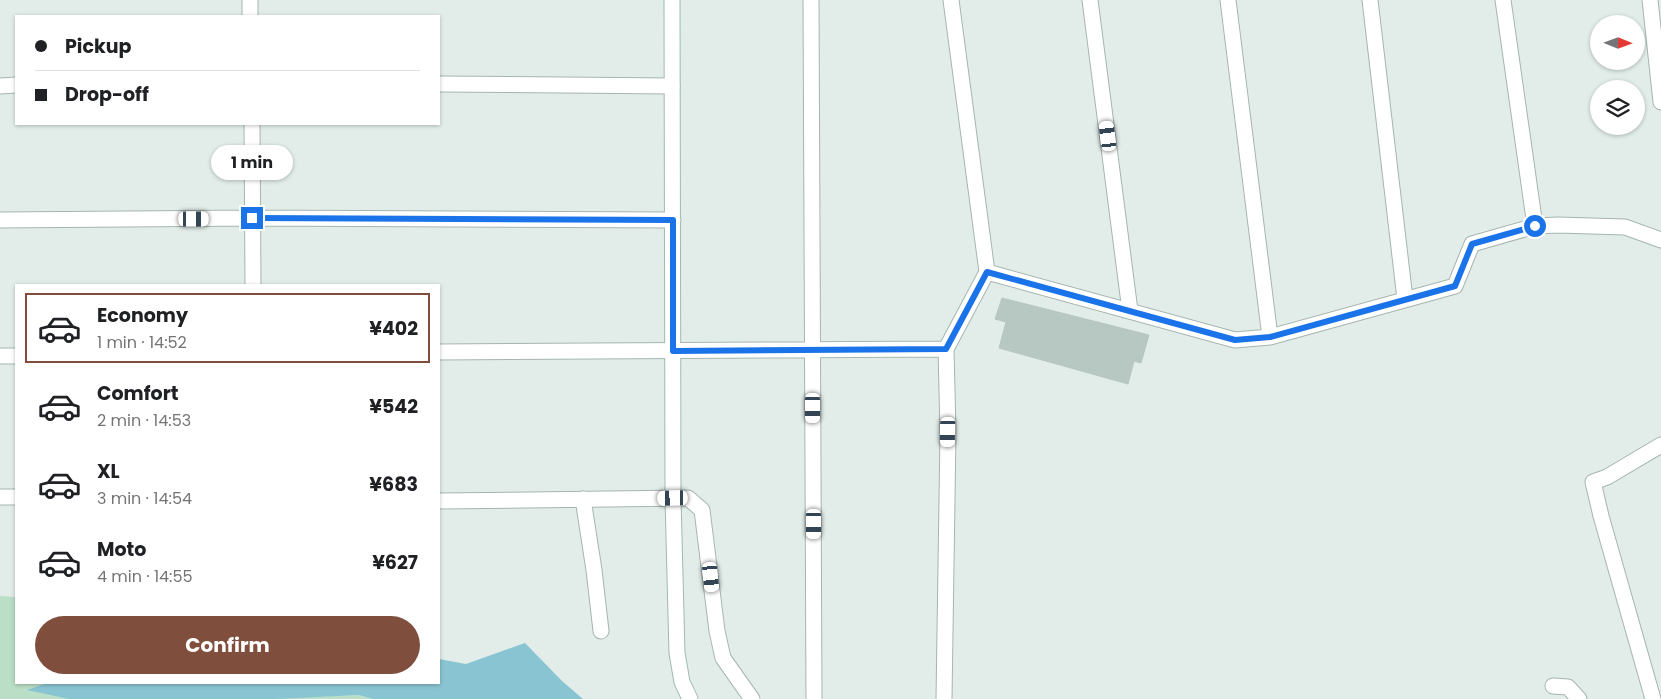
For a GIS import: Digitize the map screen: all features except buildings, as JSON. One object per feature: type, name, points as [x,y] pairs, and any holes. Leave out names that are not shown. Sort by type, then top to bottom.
[{"type":"street","points":[[250,0],[250,15]]},
{"type":"street","points":[[672,0],[673,498],[677,653],[682,682],[690,699]]},
{"type":"street","points":[[811,0],[814,699]]},
{"type":"street","points":[[944,699],[948,432],[946,349],[987,272],[951,0]]},
{"type":"street","points":[[1090,0],[1130,311]]},
{"type":"street","points":[[1228,0],[1270,337]]},
{"type":"street","points":[[1370,0],[1405,300]]},
{"type":"street","points":[[1503,0],[1535,226]]},
{"type":"street","points":[[1650,0],[1661,102]]},
{"type":"street","points":[[440,84],[672,86]]},
{"type":"street","points":[[0,86],[15,85]]},
{"type":"street","points":[[252,125],[253,284]]},
{"type":"street","points":[[0,220],[252,218],[673,220]]},
{"type":"street","points":[[987,272],[1235,340],[1270,337],[1455,286],[1472,244],[1535,226],[1625,227],[1661,240]]},
{"type":"street","points":[[440,352],[946,349]]},
{"type":"street","points":[[0,356],[15,356]]},
{"type":"street","points":[[1654,699],[1593,482],[1607,478],[1661,445]]},
{"type":"street","points":[[0,497],[15,497]]},
{"type":"street","points":[[440,501],[688,498],[702,510],[717,631],[724,658],[752,699]]},
{"type":"street","points":[[583,499],[601,631]]},
{"type":"street","points":[[1553,686],[1568,687],[1579,699]]},
{"type":"green space","points":[[0,596],[15,597],[15,684],[99,684],[116,699],[0,699]]},
{"type":"green space","points":[[359,695],[373,699],[278,699],[282,698]]},
{"type":"water","points":[[525,643],[562,681],[583,699],[373,699],[359,695],[278,699],[69,699],[27,690],[44,684],[440,684],[440,659],[466,664]]},
{"type":"route","points":[[252,218],[673,220],[673,351],[946,349],[987,272],[1235,340],[1270,337],[1455,286],[1472,244],[1535,226]]}]
